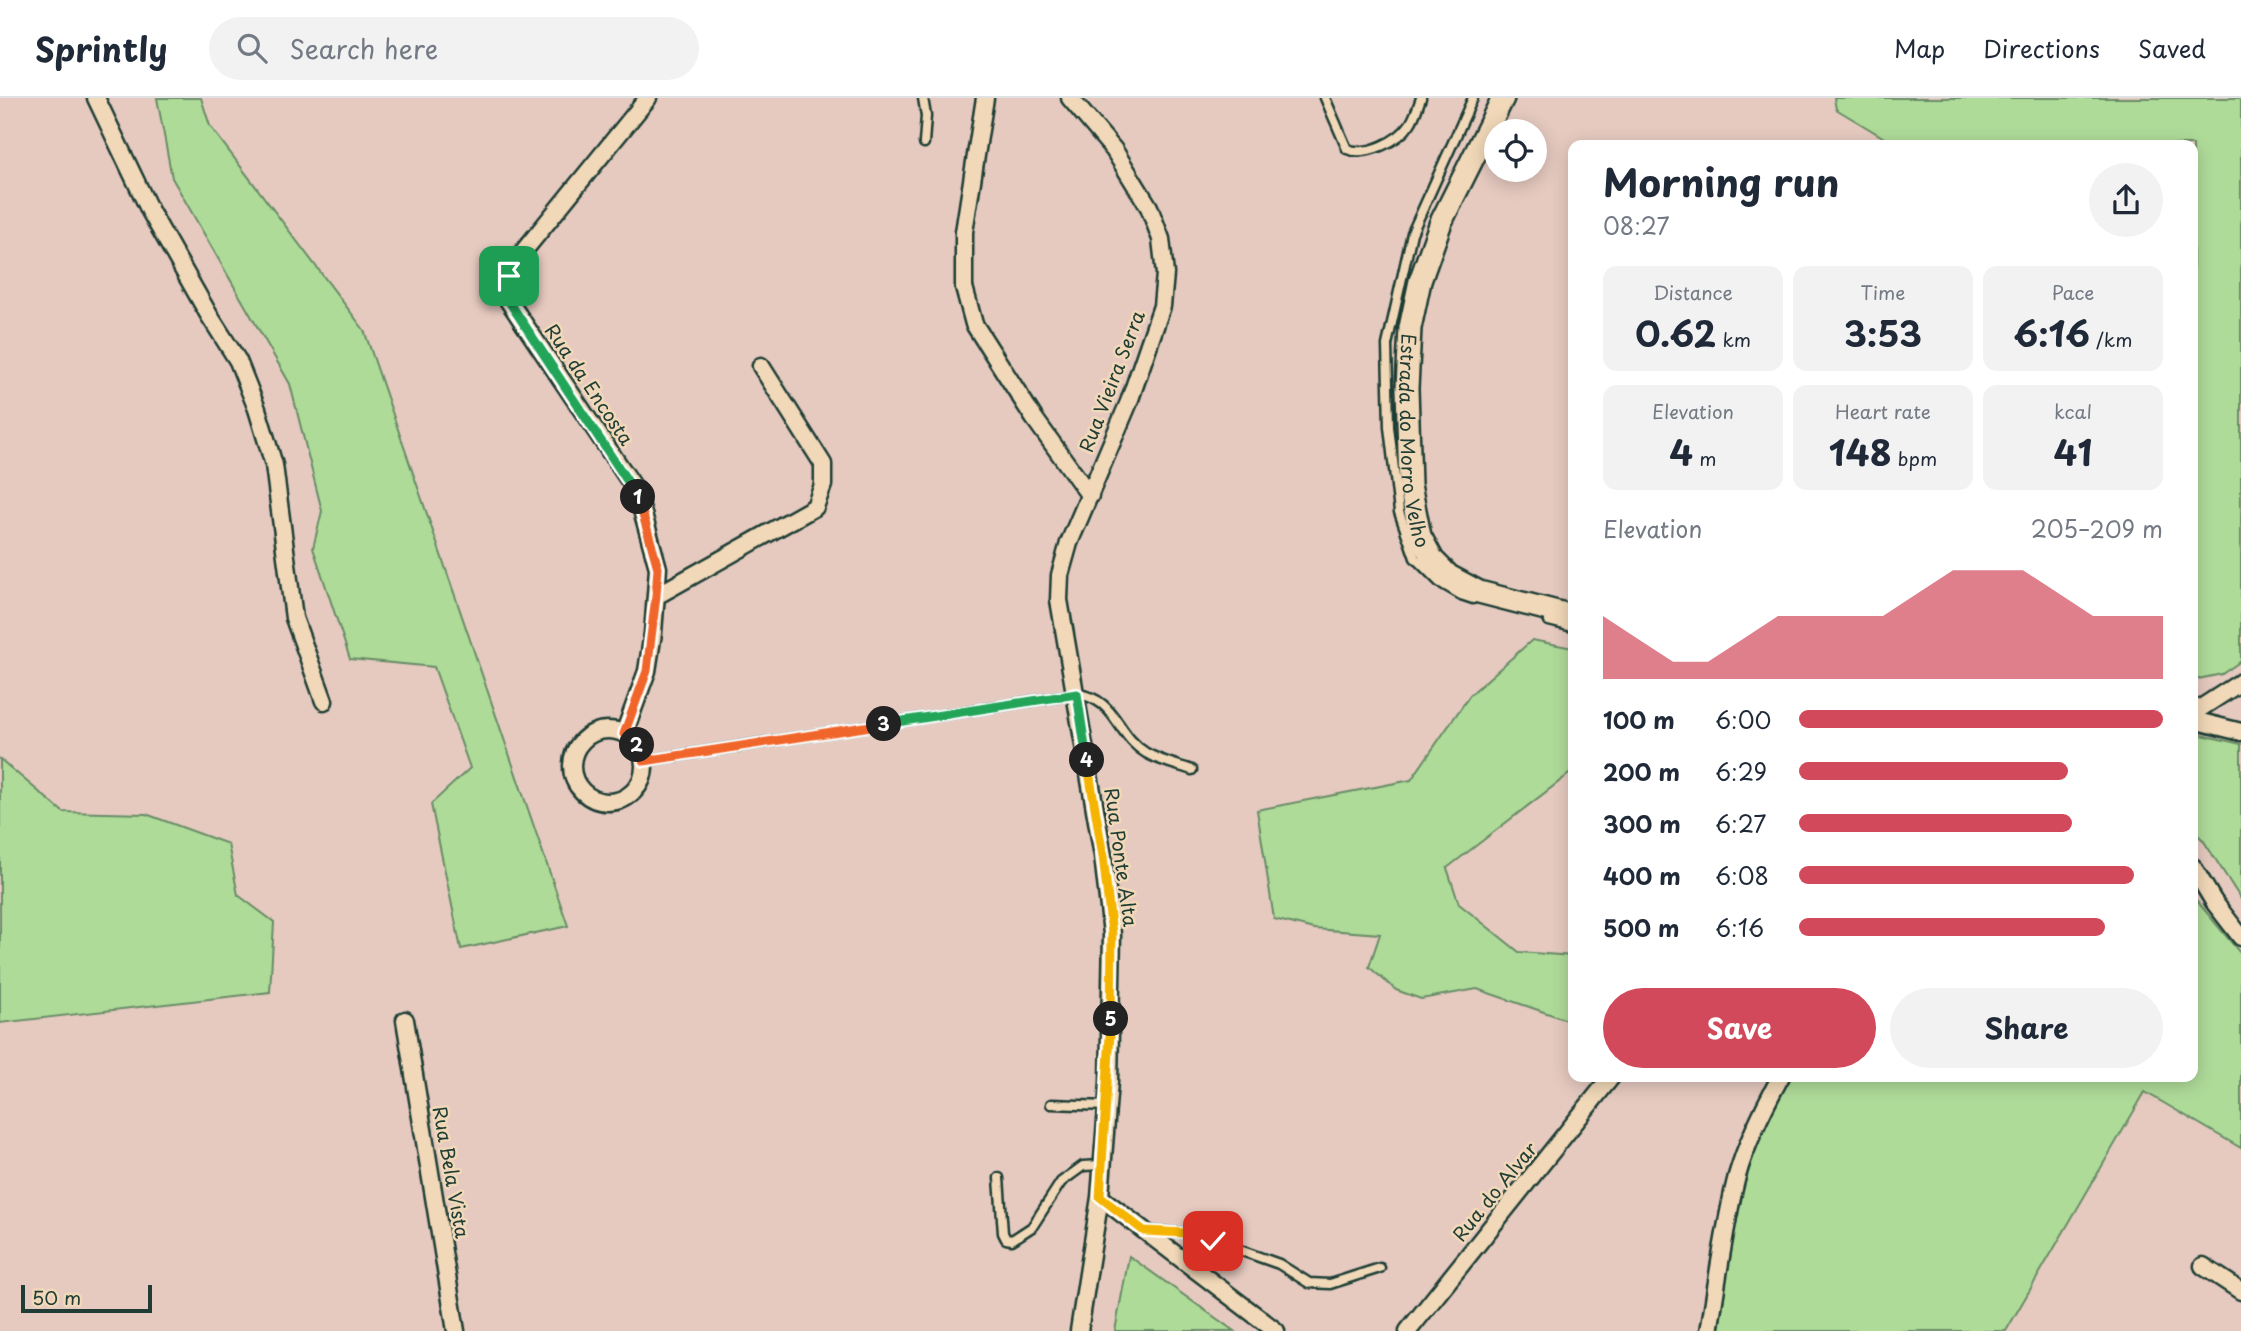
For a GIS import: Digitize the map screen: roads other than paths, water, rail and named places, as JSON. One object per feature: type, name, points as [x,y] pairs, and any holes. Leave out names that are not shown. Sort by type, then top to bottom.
[{"type":"street","points":[[96,98],[150,211],[209,316],[238,361],[257,409],[274,465],[294,618],[324,701]]},
{"type":"street","name":"Rua da Encosta","points":[[624,734],[647,671],[658,568],[637,492],[508,300],[506,289],[518,258],[648,98]]},
{"type":"street","points":[[985,98],[964,232],[964,287],[974,324],[1034,418],[1090,496]]},
{"type":"street","name":"Rua Vieira Serra","points":[[1070,98],[1114,150],[1149,207],[1161,239],[1165,274],[1162,306],[1129,402],[1090,496]]},
{"type":"street","name":"Estrada do Morro Velho","points":[[1503,98],[1441,222],[1420,281],[1410,328],[1410,485],[1420,536],[1433,560],[1450,576],[1479,592],[1568,615]]},
{"type":"street","points":[[656,596],[815,507],[823,485],[823,464],[761,366]]},
{"type":"street","name":"Rua Ponte Alta","points":[[1079,1331],[1100,1197],[1112,997],[1112,934],[1103,856],[1059,600],[1060,575],[1069,543],[1090,496]]},
{"type":"street","points":[[2198,710],[2241,682]]},
{"type":"street","points":[[2198,721],[2241,732]]},
{"type":"street","points":[[611,730],[624,734],[634,740],[644,761],[643,775],[638,787],[628,797],[615,802],[601,802],[589,797],[578,788],[572,775],[576,748],[585,738],[597,732],[611,730]]},
{"type":"street","points":[[2198,875],[2214,902],[2241,937]]},
{"type":"street","name":"Rua Bela Vista","points":[[405,1020],[456,1331]]},
{"type":"street","name":"Rua do Alvar","points":[[1408,1331],[1607,1082]]},
{"type":"street","points":[[1709,1331],[1738,1173],[1778,1082]]},
{"type":"street","points":[[1100,1197],[1276,1331]]},
{"type":"street","points":[[2203,1266],[2241,1291]]},
{"type":"lane","points":[[923,98],[926,116],[924,143]]},
{"type":"lane","points":[[1325,98],[1347,149],[1362,152],[1396,138],[1411,124],[1421,98]]},
{"type":"lane","points":[[1473,98],[1412,233],[1387,345],[1388,427],[1399,512],[1415,558],[1438,582],[1461,595],[1568,626]]},
{"type":"lane","points":[[644,761],[1077,694],[1091,696],[1103,703],[1131,740],[1145,752],[1192,770]]},
{"type":"lane","points":[[1051,1104],[1107,1106]]},
{"type":"lane","points":[[999,1178],[1003,1233],[1006,1239],[1012,1240],[1032,1227],[1061,1182],[1083,1167],[1102,1165]]},
{"type":"lane","points":[[1144,1231],[1186,1233],[1213,1241],[1279,1264],[1309,1283],[1330,1284],[1380,1268]]}]
